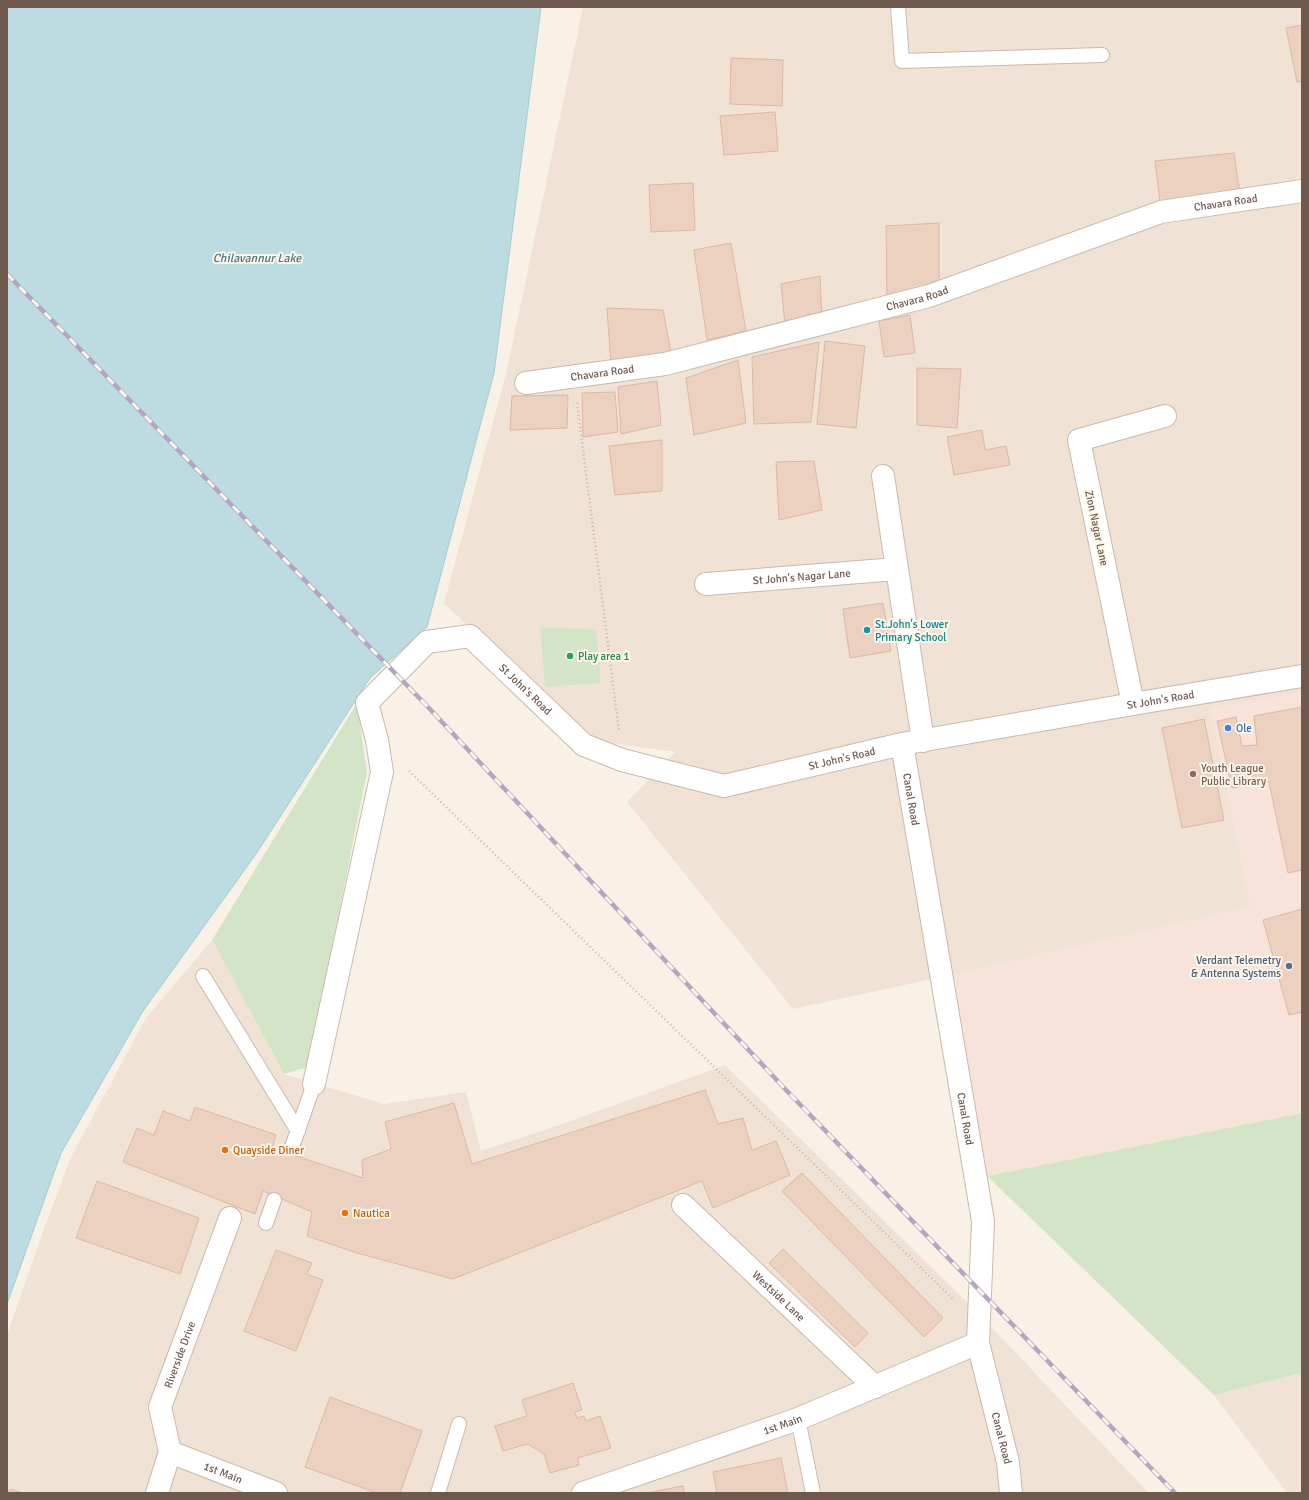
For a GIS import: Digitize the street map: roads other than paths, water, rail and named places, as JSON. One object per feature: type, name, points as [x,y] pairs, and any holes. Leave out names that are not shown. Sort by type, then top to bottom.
[{"type":"street","name":"Chavara Road","points":[[526,383],[665,364],[929,296],[1161,212],[1302,191]]},
{"type":"street","name":"Zion Nagar Lane","points":[[1133,704],[1079,440],[1165,416]]},
{"type":"street","points":[[883,476],[923,741]]},
{"type":"street","name":"St John's Nagar Lane","points":[[706,584],[897,569]]},
{"type":"street","name":"St John's Road","points":[[314,1084],[382,772],[377,740],[368,703],[427,642],[470,636],[584,745],[622,760],[724,786],[902,744],[1302,676]]},
{"type":"street","name":"Canal Road","points":[[902,744],[983,1221],[978,1343],[1008,1462],[1011,1493]]},
{"type":"street","name":"Westside Lane","points":[[683,1205],[875,1387]]},
{"type":"street","name":"Riverside Drive","points":[[170,1452],[160,1407],[230,1218]]},
{"type":"street","name":"1st Main","points":[[584,1493],[798,1418],[978,1343]]},
{"type":"street","points":[[157,1493],[170,1452]]},
{"type":"street","name":"1st Main","points":[[170,1452],[276,1493]]},
{"type":"lane","points":[[898,7],[902,61],[1102,55]]},
{"type":"lane","points":[[203,976],[298,1131]]},
{"type":"lane","points":[[292,1147],[314,1084]]},
{"type":"lane","points":[[266,1223],[274,1200]]},
{"type":"lane","points":[[798,1418],[813,1493]]},
{"type":"lane","points":[[438,1493],[459,1424]]},
{"type":"water","name":"Chilavannur Lake","points":[[7,7],[541,7],[494,373],[427,627],[370,678],[256,854],[143,1011],[61,1153],[7,1304]]},
{"type":"railway","points":[[7,274],[428,707],[787,1091],[1175,1493]]},
{"type":"place","name":"St.John's Lower Primary School","points":[[867,630]]},
{"type":"place","name":"Play area 1","points":[[570,656]]},
{"type":"place","name":"Ole","points":[[1228,728]]},
{"type":"place","name":"Youth League Public Library","points":[[1193,774]]},
{"type":"place","name":"Verdant Telemetry & Antenna Systems","points":[[1289,966]]},
{"type":"place","name":"Quayside Diner","points":[[225,1150]]},
{"type":"place","name":"Nautica","points":[[345,1213]]}]
